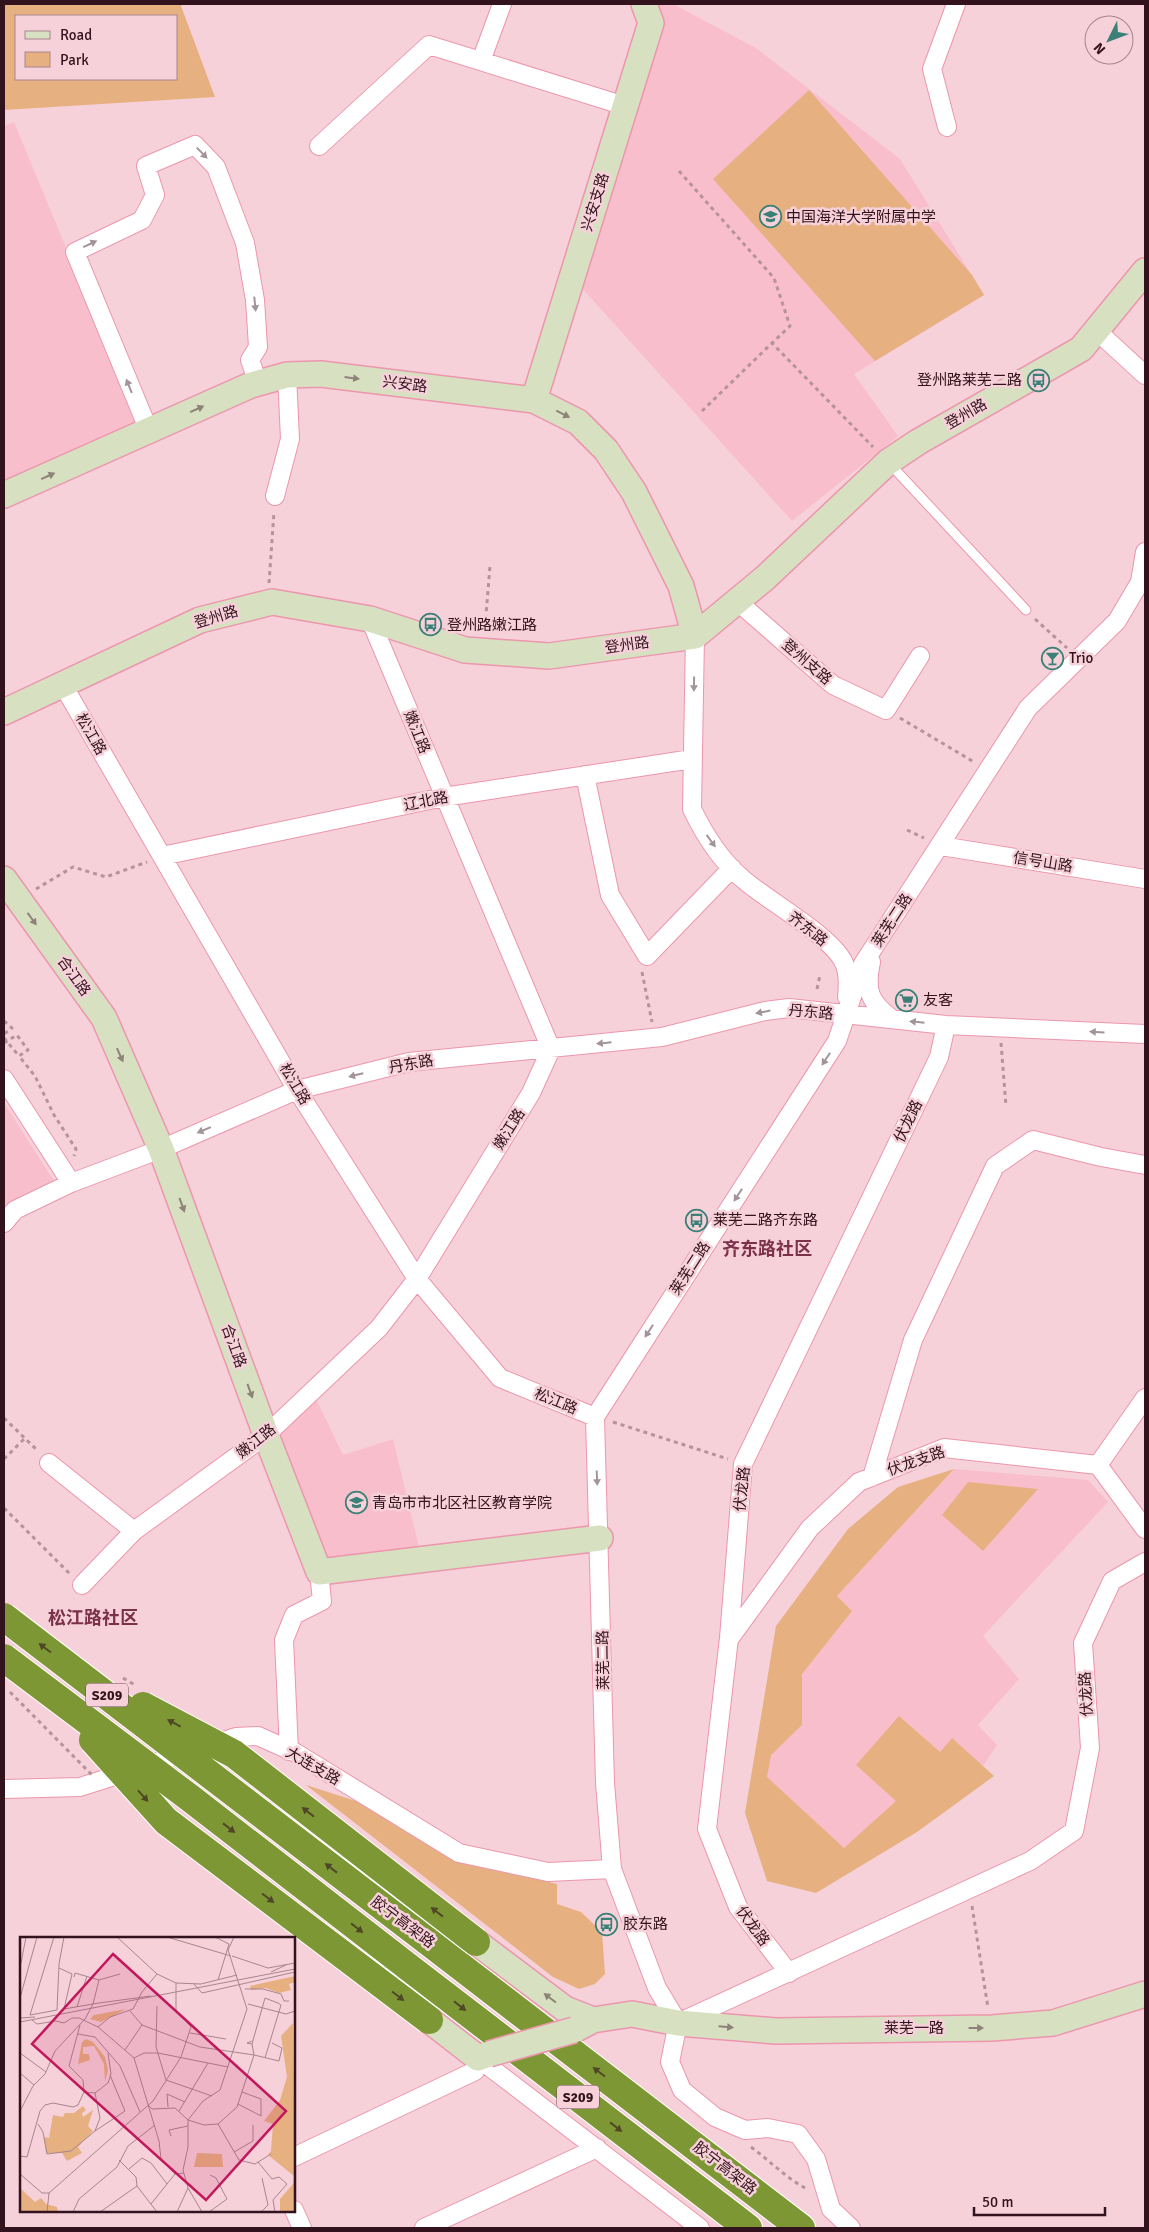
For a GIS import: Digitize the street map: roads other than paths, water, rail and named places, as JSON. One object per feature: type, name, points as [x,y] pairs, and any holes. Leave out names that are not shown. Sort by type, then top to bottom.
[{"type":"highway","name":"胶宁高架路","points":[[4,1617],[801,2228]]},
{"type":"highway","name":"S209","points":[[4,1658],[748,2228]]},
{"type":"highway","points":[[71,1668],[234,1754],[476,1942]]},
{"type":"highway","points":[[52,1694],[166,1821],[429,2020]]},
{"type":"street","points":[[481,61],[502,4]]},
{"type":"street","name":"兴安支路","points":[[534,400],[650,23],[644,4]]},
{"type":"street","points":[[947,127],[932,68],[956,4]]},
{"type":"street","points":[[319,146],[429,45],[625,106]]},
{"type":"street","points":[[149,431],[75,252],[142,220],[155,195],[146,166],[195,145],[216,167],[245,243],[255,300],[258,347],[250,360],[258,383]]},
{"type":"street","name":"登州路","points":[[4,712],[200,620],[272,602],[370,619],[465,650],[549,656],[695,636],[765,578],[888,462],[918,442],[1081,349],[1145,271]]},
{"type":"street","points":[[1097,331],[1145,375]]},
{"type":"street","name":"兴安路","points":[[4,495],[258,383],[287,375],[321,374],[534,400],[578,422],[606,450],[634,492],[680,586],[695,636]]},
{"type":"street","points":[[275,496],[290,439],[287,375]]},
{"type":"street","name":"莱芜二路","points":[[678,2023],[657,1988],[612,1869],[605,1782],[600,1538],[602,1419],[837,1042],[863,964],[941,846],[1028,708],[1117,621],[1140,582],[1145,552]]},
{"type":"street","name":"登州支路","points":[[736,601],[833,685],[886,710],[920,656]]},
{"type":"street","name":"嫩江路","points":[[82,1585],[134,1531],[266,1435],[379,1328],[416,1279],[531,1093],[550,1049],[370,619]]},
{"type":"street","name":"齐东路","points":[[695,636],[692,809],[700,826],[743,880],[827,942],[844,962],[848,982],[846,1015]]},
{"type":"street","name":"松江路","points":[[63,685],[158,858],[297,1090],[416,1279],[500,1378],[602,1419]]},
{"type":"street","name":"辽北路","points":[[158,858],[444,797],[692,759]]},
{"type":"street","points":[[585,775],[610,895],[646,956],[732,868]]},
{"type":"street","name":"信号山路","points":[[941,846],[1145,879]]},
{"type":"street","name":"合江路","points":[[4,879],[104,1018],[161,1149],[266,1435],[320,1572]]},
{"type":"street","points":[[827,942],[851,955],[863,953],[879,940]]},
{"type":"street","points":[[879,940],[868,976],[869,995],[878,1009],[892,1019]]},
{"type":"street","name":"丹东路","points":[[4,1223],[15,1210],[72,1183],[161,1149],[297,1090],[409,1062],[662,1037],[765,1011],[789,1008],[846,1015]]},
{"type":"street","points":[[846,1015],[946,1025],[1145,1034]]},
{"type":"street","name":"伏龙路","points":[[789,1973],[738,1907],[707,1829],[729,1638],[743,1464],[939,1057],[946,1025]]},
{"type":"street","points":[[4,1078],[68,1178]]},
{"type":"street","points":[[872,1477],[913,1340],[994,1166],[1033,1140],[1101,1158],[1145,1165]]},
{"type":"street","points":[[1145,1398],[1098,1465],[1145,1529]]},
{"type":"street","name":"伏龙支路","points":[[729,1638],[810,1528],[859,1482],[944,1448],[1098,1465]]},
{"type":"street","points":[[49,1462],[134,1531]]},
{"type":"street","points":[[289,1750],[284,1640],[294,1615],[322,1601],[320,1572],[600,1538]]},
{"type":"street","name":"伏龙路","points":[[678,2023],[1030,1861],[1074,1831],[1090,1748],[1083,1642],[1112,1582],[1145,1562]]},
{"type":"street","name":"大连支路","points":[[4,1789],[80,1788],[236,1737],[258,1736],[289,1750],[459,1853],[548,1872],[612,1869]]},
{"type":"street","points":[[476,1942],[584,2025]]},
{"type":"street","name":"莱芜一路","points":[[484,2056],[584,2025],[632,2014],[678,2023],[776,2031],[992,2028],[1053,2023],[1145,1994]]},
{"type":"street","points":[[429,2020],[484,2056],[597,2148],[700,2228]]},
{"type":"street","points":[[678,2023],[670,2062],[682,2090],[715,2117],[745,2130],[768,2128],[798,2134],[816,2159],[831,2209],[852,2228]]},
{"type":"street","points":[[295,2157],[476,2071],[484,2056]]},
{"type":"street","points":[[424,2228],[597,2148]]},
{"type":"street","points":[[295,2212],[302,2228]]},
{"type":"lane","points":[[888,462],[1026,610]]},
{"type":"place","name":"中国海洋大学附属中学","points":[[770,217]]},
{"type":"place","name":"登州路莱芜二路","points":[[1038,380]]},
{"type":"place","name":"登州路嫩江路","points":[[431,625]]},
{"type":"place","name":"Trio","points":[[1053,658]]},
{"type":"place","name":"友客","points":[[907,1000]]},
{"type":"place","name":"莱芜二路齐东路","points":[[697,1220]]},
{"type":"place","name":"青岛市市北区社区教育学院","points":[[356,1503]]},
{"type":"place","name":"胶东路","points":[[607,1924]]},
{"type":"district","name":"齐东路社区","points":[[767,1249]]},
{"type":"district","name":"松江路社区","points":[[93,1618]]}]
